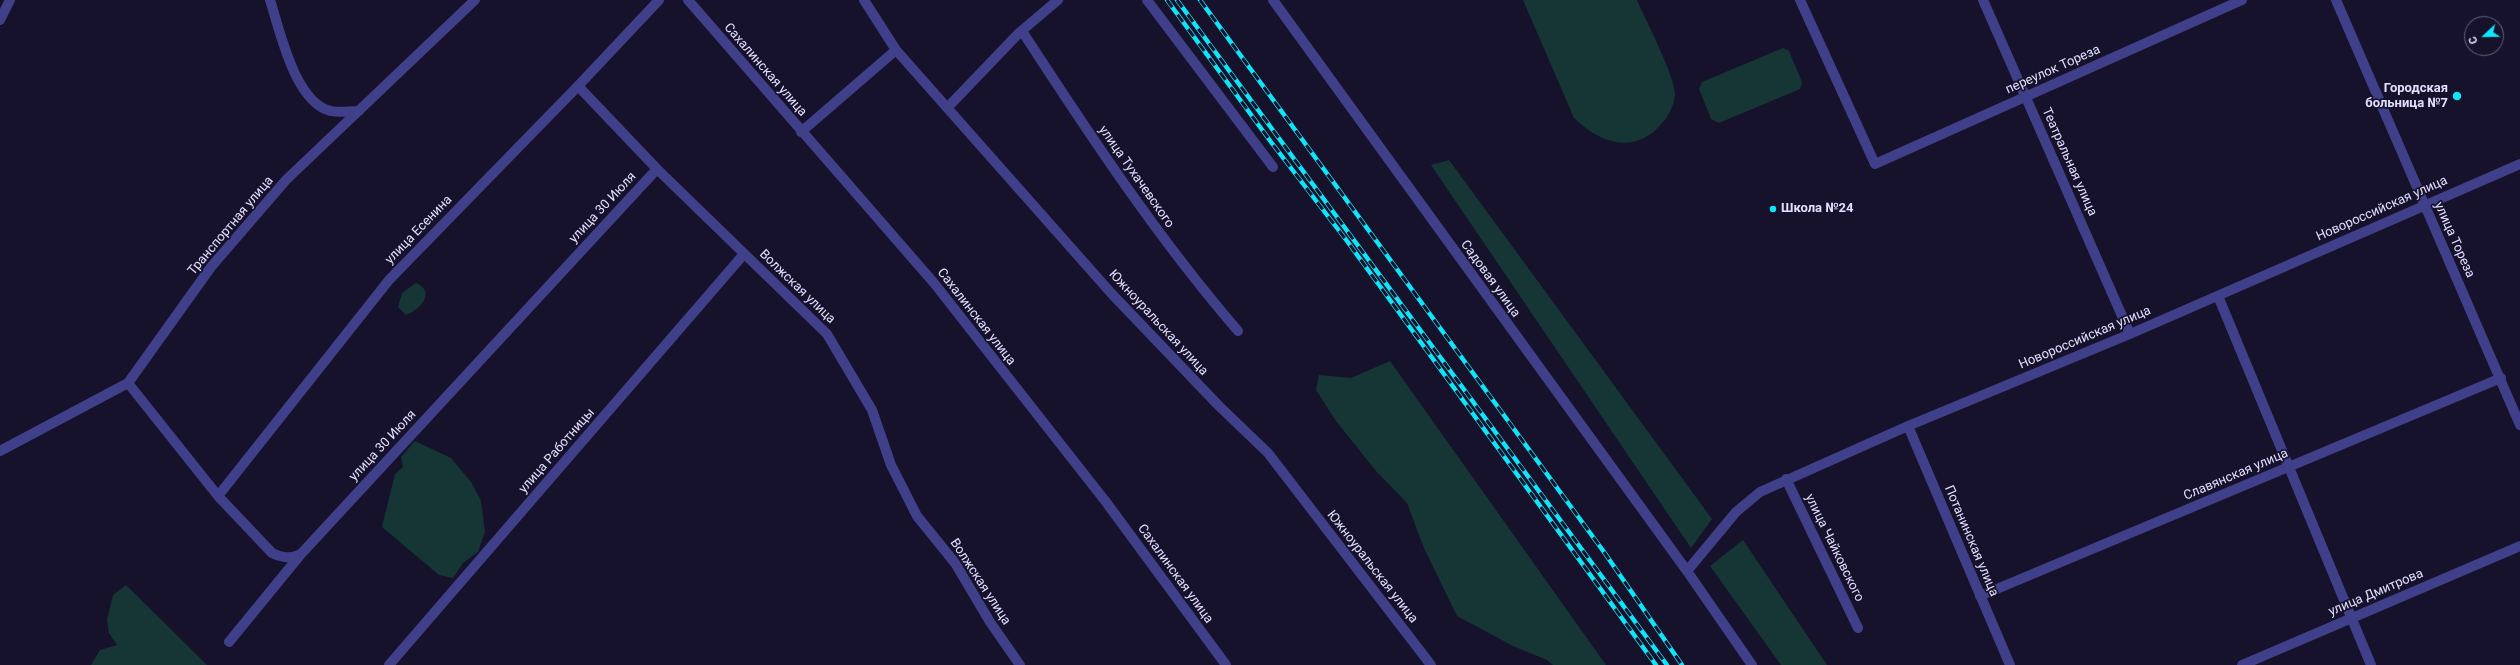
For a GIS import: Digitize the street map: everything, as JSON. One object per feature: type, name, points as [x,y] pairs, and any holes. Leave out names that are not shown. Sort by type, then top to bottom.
[{"type":"street","points":[[0,20],[10,0]]},
{"type":"street","points":[[270,0],[298,80],[307,96],[318,105],[331,111],[359,111]]},
{"type":"street","name":"Транспортная улица","points":[[0,451],[128,383],[211,267],[286,180],[475,0]]},
{"type":"street","name":"улица Есенина","points":[[218,496],[389,280],[578,86],[659,0]]},
{"type":"street","name":"Сахалинская улица","points":[[688,0],[801,132],[934,282],[1106,502],[1226,665]]},
{"type":"street","name":"Южноуральская улица","points":[[864,0],[896,50],[1111,293],[1219,406],[1268,453],[1431,665]]},
{"type":"street","points":[[948,107],[1022,31],[1058,0]]},
{"type":"street","points":[[1147,0],[1273,167]]},
{"type":"street","name":"Садовая улица","points":[[1273,0],[1687,571],[1752,665]]},
{"type":"street","name":"переулок Тореза","points":[[1800,0],[1874,164],[2242,0]]},
{"type":"street","name":"Театральная улица","points":[[1984,0],[2130,334]]},
{"type":"street","name":"улица Тореза","points":[[2336,0],[2520,424]]},
{"type":"street","name":"улица Тухачевского","points":[[1022,31],[1100,151],[1173,252],[1238,331]]},
{"type":"street","points":[[801,132],[896,50]]},
{"type":"street","name":"Волжская улица","points":[[578,86],[657,169],[827,334],[872,410],[891,465],[917,516],[955,563],[990,622],[1020,665]]},
{"type":"street","name":"Новороссийская улица","points":[[1687,571],[1736,512],[1760,492],[1786,479],[1908,426],[2130,334],[2520,164]]},
{"type":"street","name":"улица 30 Июля","points":[[229,642],[301,554],[657,169]]},
{"type":"street","name":"улица Работницы","points":[[389,665],[744,254]]},
{"type":"street","points":[[2218,296],[2372,665]]},
{"type":"street","name":"Славянская улица","points":[[1980,596],[2501,378]]},
{"type":"street","points":[[128,383],[218,496],[272,553],[283,557],[293,558],[301,554]]},
{"type":"street","name":"Потанинская улица","points":[[1908,426],[2010,665]]},
{"type":"street","name":"улица Чайковского","points":[[1786,479],[1858,628]]},
{"type":"street","name":"улица Дмитрова","points":[[2242,665],[2520,546]]},
{"type":"green space","points":[[1523,0],[1637,0],[1665,61],[1673,85],[1675,94],[1674,101],[1665,119],[1653,132],[1642,139],[1630,142],[1619,142],[1607,140],[1596,135],[1574,118]]},
{"type":"green space","points":[[1783,48],[1789,51],[1802,82],[1800,89],[1719,123],[1711,119],[1699,89],[1702,82]]},
{"type":"green space","points":[[1449,160],[1712,519],[1691,548],[1431,165]]},
{"type":"green space","points":[[416,283],[422,287],[426,295],[421,305],[417,309],[406,315],[398,307],[402,293]]},
{"type":"green space","points":[[1390,361],[1606,665],[1553,665],[1547,660],[1513,646],[1457,616],[1424,548],[1407,503],[1376,471],[1336,421],[1316,390],[1319,375],[1351,378]]},
{"type":"green space","points":[[415,441],[451,458],[471,482],[481,501],[485,532],[478,552],[463,563],[453,578],[439,575],[382,527],[395,474],[403,467],[401,457]]},
{"type":"green space","points":[[1743,540],[1827,665],[1781,665],[1710,566]]},
{"type":"green space","points":[[126,585],[207,665],[91,665],[100,650],[117,645],[109,633],[107,620],[113,595]]},
{"type":"railway","points":[[1167,0],[1271,142],[1347,241],[1656,665]]},
{"type":"railway","points":[[1177,0],[1667,665]]},
{"type":"railway","points":[[1200,0],[1604,552],[1682,665]]},
{"type":"place","name":"Городская больница №7","points":[[2457,96]]},
{"type":"place","name":"Школа №24","points":[[1773,209]]}]
